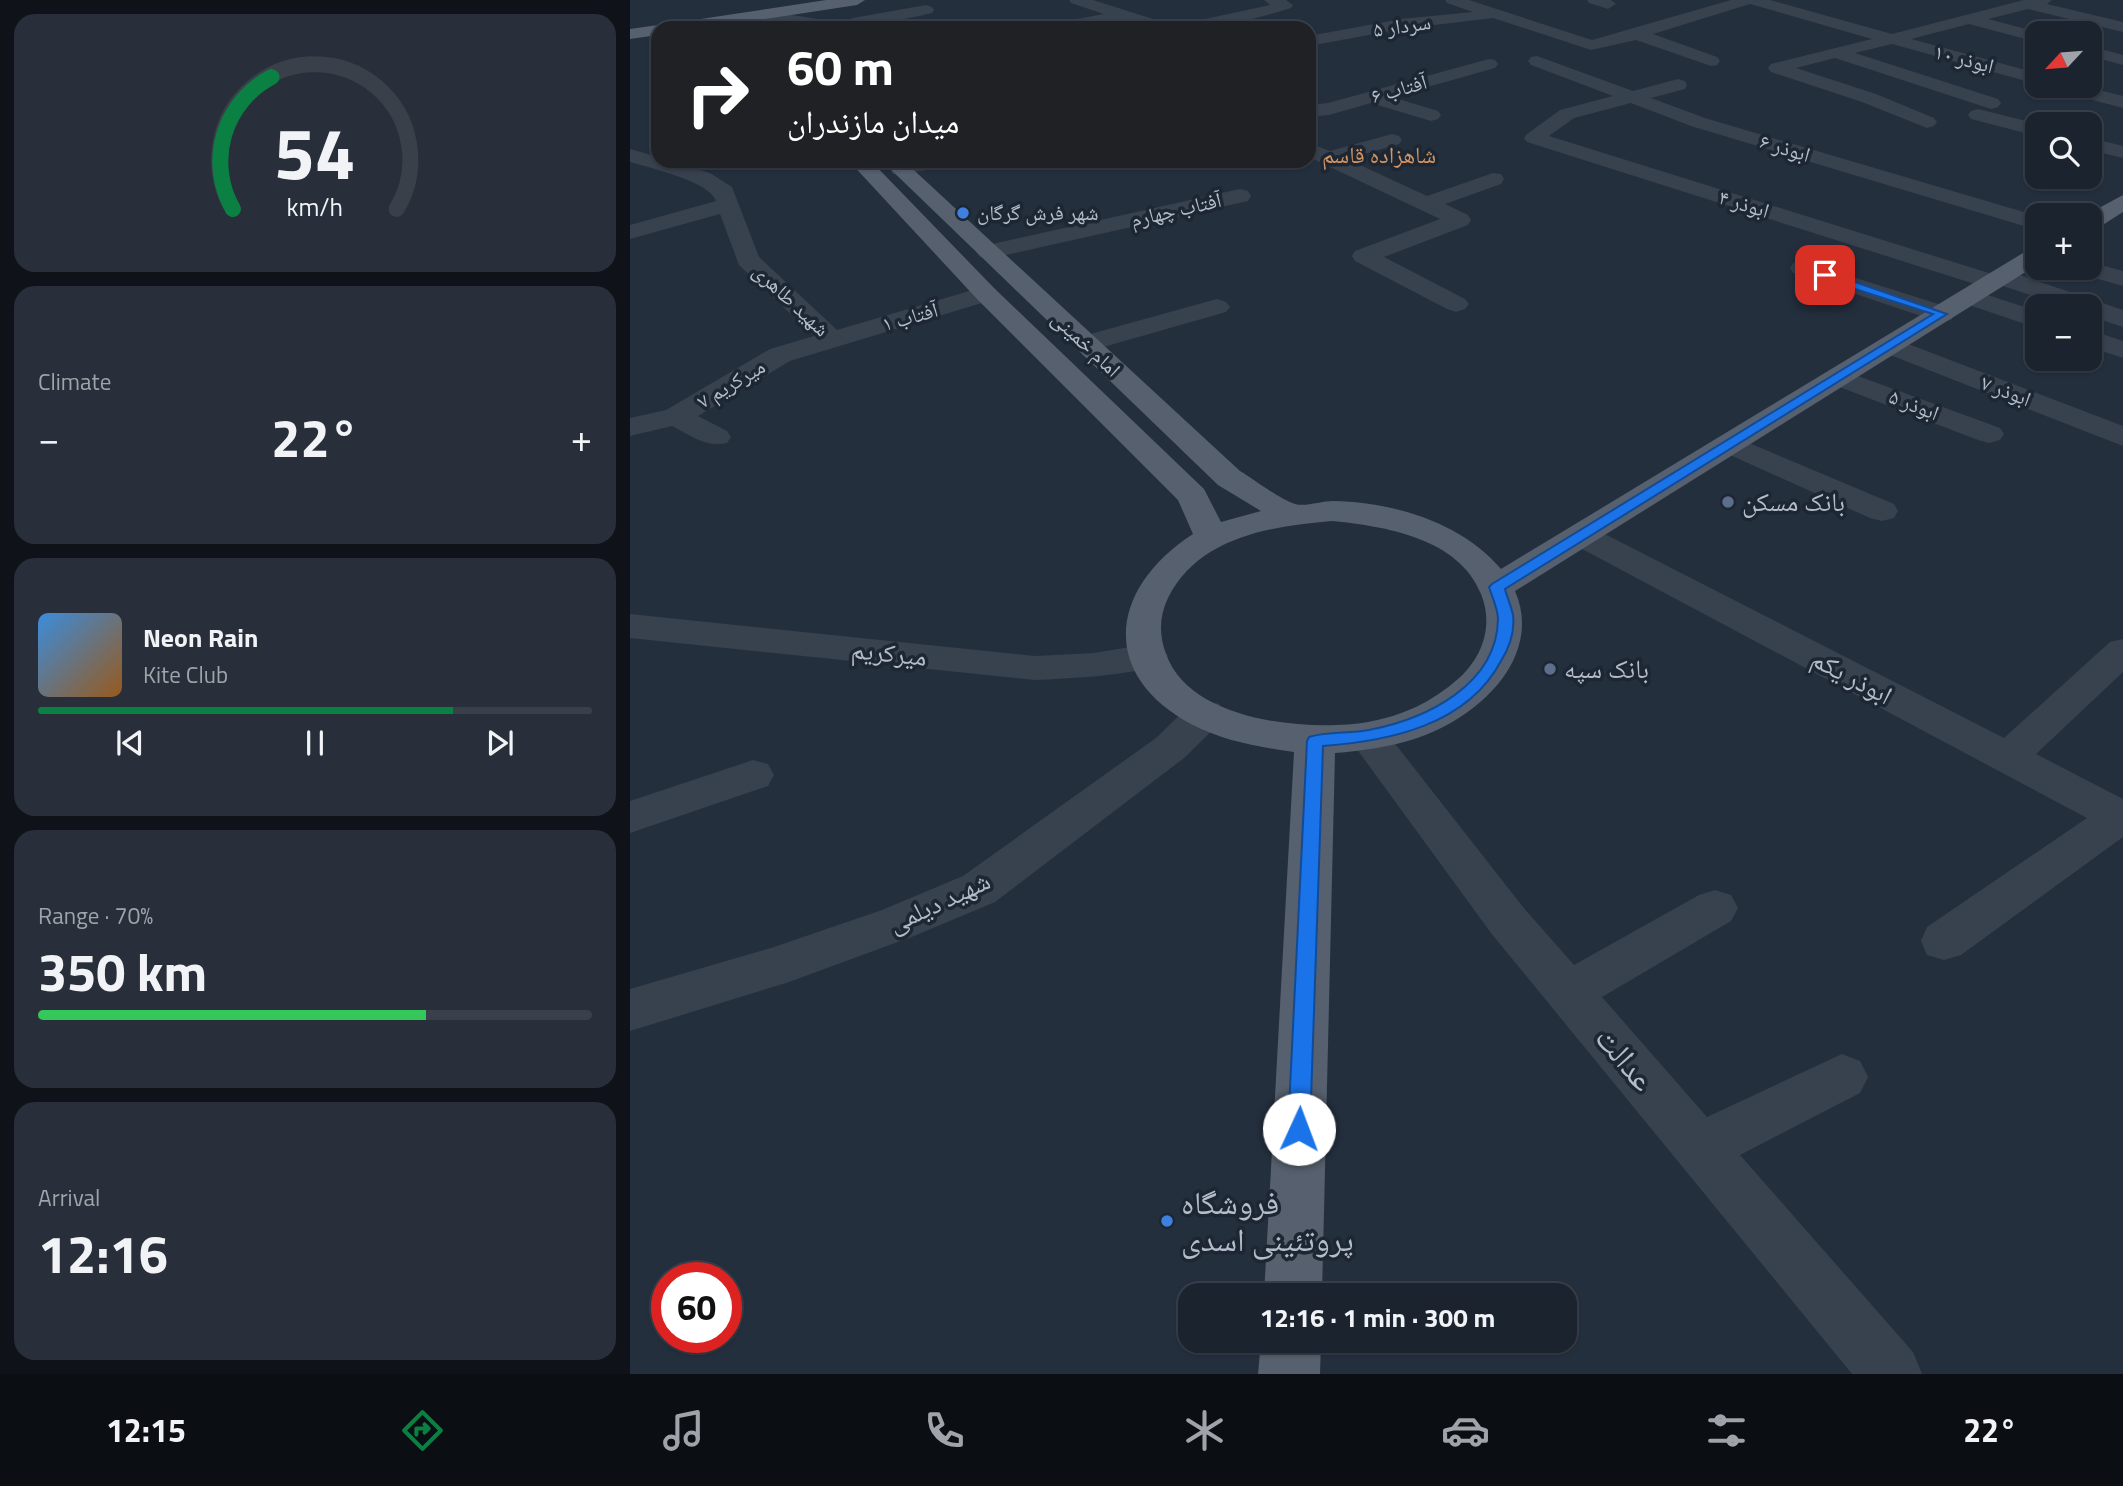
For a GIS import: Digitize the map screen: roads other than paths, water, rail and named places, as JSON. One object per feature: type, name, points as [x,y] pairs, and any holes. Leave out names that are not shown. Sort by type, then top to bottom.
[{"type":"main road","points":[[747,21],[857,0]]},
{"type":"main road","points":[[714,3],[741,21]]},
{"type":"main road","points":[[630,34],[651,31]]},
{"type":"main road","name":"امام خمینی","points":[[866,168],[986,294],[1193,496],[1211,538]]},
{"type":"main road","name":"امام خمینی","points":[[900,168],[1228,478],[1289,514]]},
{"type":"main road","points":[[2102,215],[2123,202]]},
{"type":"main road","points":[[1497,587],[2025,262]]},
{"type":"main road","points":[[1332,511],[1363,514],[1414,525],[1449,540],[1478,561],[1497,587],[1506,616],[1502,646],[1486,676],[1457,702],[1416,723],[1368,737],[1315,741],[1263,735],[1218,721],[1180,699],[1155,672],[1143,642],[1144,612],[1157,583],[1180,558],[1211,538],[1248,523],[1289,514],[1332,511]]},
{"type":"main road","points":[[1293,1283],[1315,741]]},
{"type":"main road","points":[[1289,1374],[1290,1353]]},
{"type":"street","points":[[1223,21],[1285,5],[1272,0]]},
{"type":"street","points":[[1453,0],[1591,45],[1756,1]]},
{"type":"street","points":[[1965,0],[2001,11]]},
{"type":"street","name":"ابوذر ۱۰","points":[[1756,1],[2025,76]]},
{"type":"street","points":[[1927,122],[1869,98],[1777,68],[2036,2],[2123,27]]},
{"type":"street","points":[[1076,6],[1102,9],[1140,21]]},
{"type":"street","points":[[864,21],[926,10]]},
{"type":"street","points":[[1706,13],[1731,20]]},
{"type":"street","name":"۵ سردار","points":[[1316,40],[1401,24],[1496,14]]},
{"type":"street","points":[[1091,21],[1121,15]]},
{"type":"street","points":[[1966,18],[2025,34]]},
{"type":"street","points":[[1637,34],[1711,61]]},
{"type":"street","points":[[1804,41],[2025,126]]},
{"type":"street","points":[[2102,54],[2123,60]]},
{"type":"street","name":"ابوذر ۶","points":[[1537,61],[1698,122],[2025,219]]},
{"type":"street","name":"آفتاب ۶","points":[[1316,109],[1489,64]]},
{"type":"street","points":[[1633,98],[1678,85]]},
{"type":"street","points":[[2102,96],[2123,102]]},
{"type":"street","points":[[1371,97],[1431,115]]},
{"type":"street","name":"ابوذر ۴","points":[[1633,98],[1567,114],[1534,138],[1988,285]]},
{"type":"street","points":[[1318,153],[1392,140]]},
{"type":"street","points":[[2102,147],[2123,152]]},
{"type":"street","points":[[630,155],[651,149]]},
{"type":"street","points":[[1318,153],[1460,220],[1364,256],[1456,304]]},
{"type":"street","points":[[630,155],[651,162]]},
{"type":"street","points":[[630,232],[728,205],[724,191],[702,178],[671,168]]},
{"type":"street","points":[[1426,204],[1493,179]]},
{"type":"street","points":[[1378,202],[1404,193]]},
{"type":"street","name":"آفتاب چهارم","points":[[988,252],[1240,196]]},
{"type":"street","name":"شهید طاهری","points":[[728,205],[748,260],[833,340]]},
{"type":"street","points":[[1801,268],[1941,314]]},
{"type":"street","points":[[2102,273],[2123,279]]},
{"type":"street","points":[[1988,285],[2029,294]]},
{"type":"street","points":[[1988,285],[2025,311]]},
{"type":"street","name":"۱ آفتاب","points":[[833,340],[986,294]]},
{"type":"street","points":[[1086,344],[1217,307]]},
{"type":"street","points":[[2102,312],[2123,319]]},
{"type":"street","name":"۷ میرکریم","points":[[630,427],[677,416],[780,355],[833,340]]},
{"type":"street","points":[[2102,342],[2123,350]]},
{"type":"street","name":"۷ ابوذر","points":[[1890,345],[2123,437]]},
{"type":"street","name":"۵ ابوذر","points":[[1839,377],[1989,434]]},
{"type":"street","points":[[677,416],[716,437]]},
{"type":"street","points":[[1730,444],[1882,512]]},
{"type":"street","name":"ابوذر یکم","points":[[1581,536],[2122,817]]},
{"type":"street","name":"میرکریم","points":[[630,626],[1035,668],[1093,665],[1149,656]]},
{"type":"street","points":[[2007,758],[2123,651]]},
{"type":"street","name":"شهید دیلمی","points":[[631,1008],[772,968],[979,889],[1170,748],[1205,714]]},
{"type":"street","name":"عدالت","points":[[1368,737],[1507,920],[1891,1374]]},
{"type":"street","points":[[630,817],[753,775]]},
{"type":"street","points":[[1944,941],[2122,817]]},
{"type":"street","points":[[1568,992],[1715,908]]},
{"type":"street","points":[[1700,1148],[1842,1077]]},
{"type":"place","name":"شهر فرش گرگان","points":[[963,213]]},
{"type":"place","name":"بانک مسکن","points":[[1728,502]]},
{"type":"place","name":"بانک سپه","points":[[1550,669]]},
{"type":"place","name":"فروشگاه پروتئینی اسدی","points":[[1167,1221]]},
{"type":"district","name":"شاهزاده قاسم","points":[[1379,155]]}]
